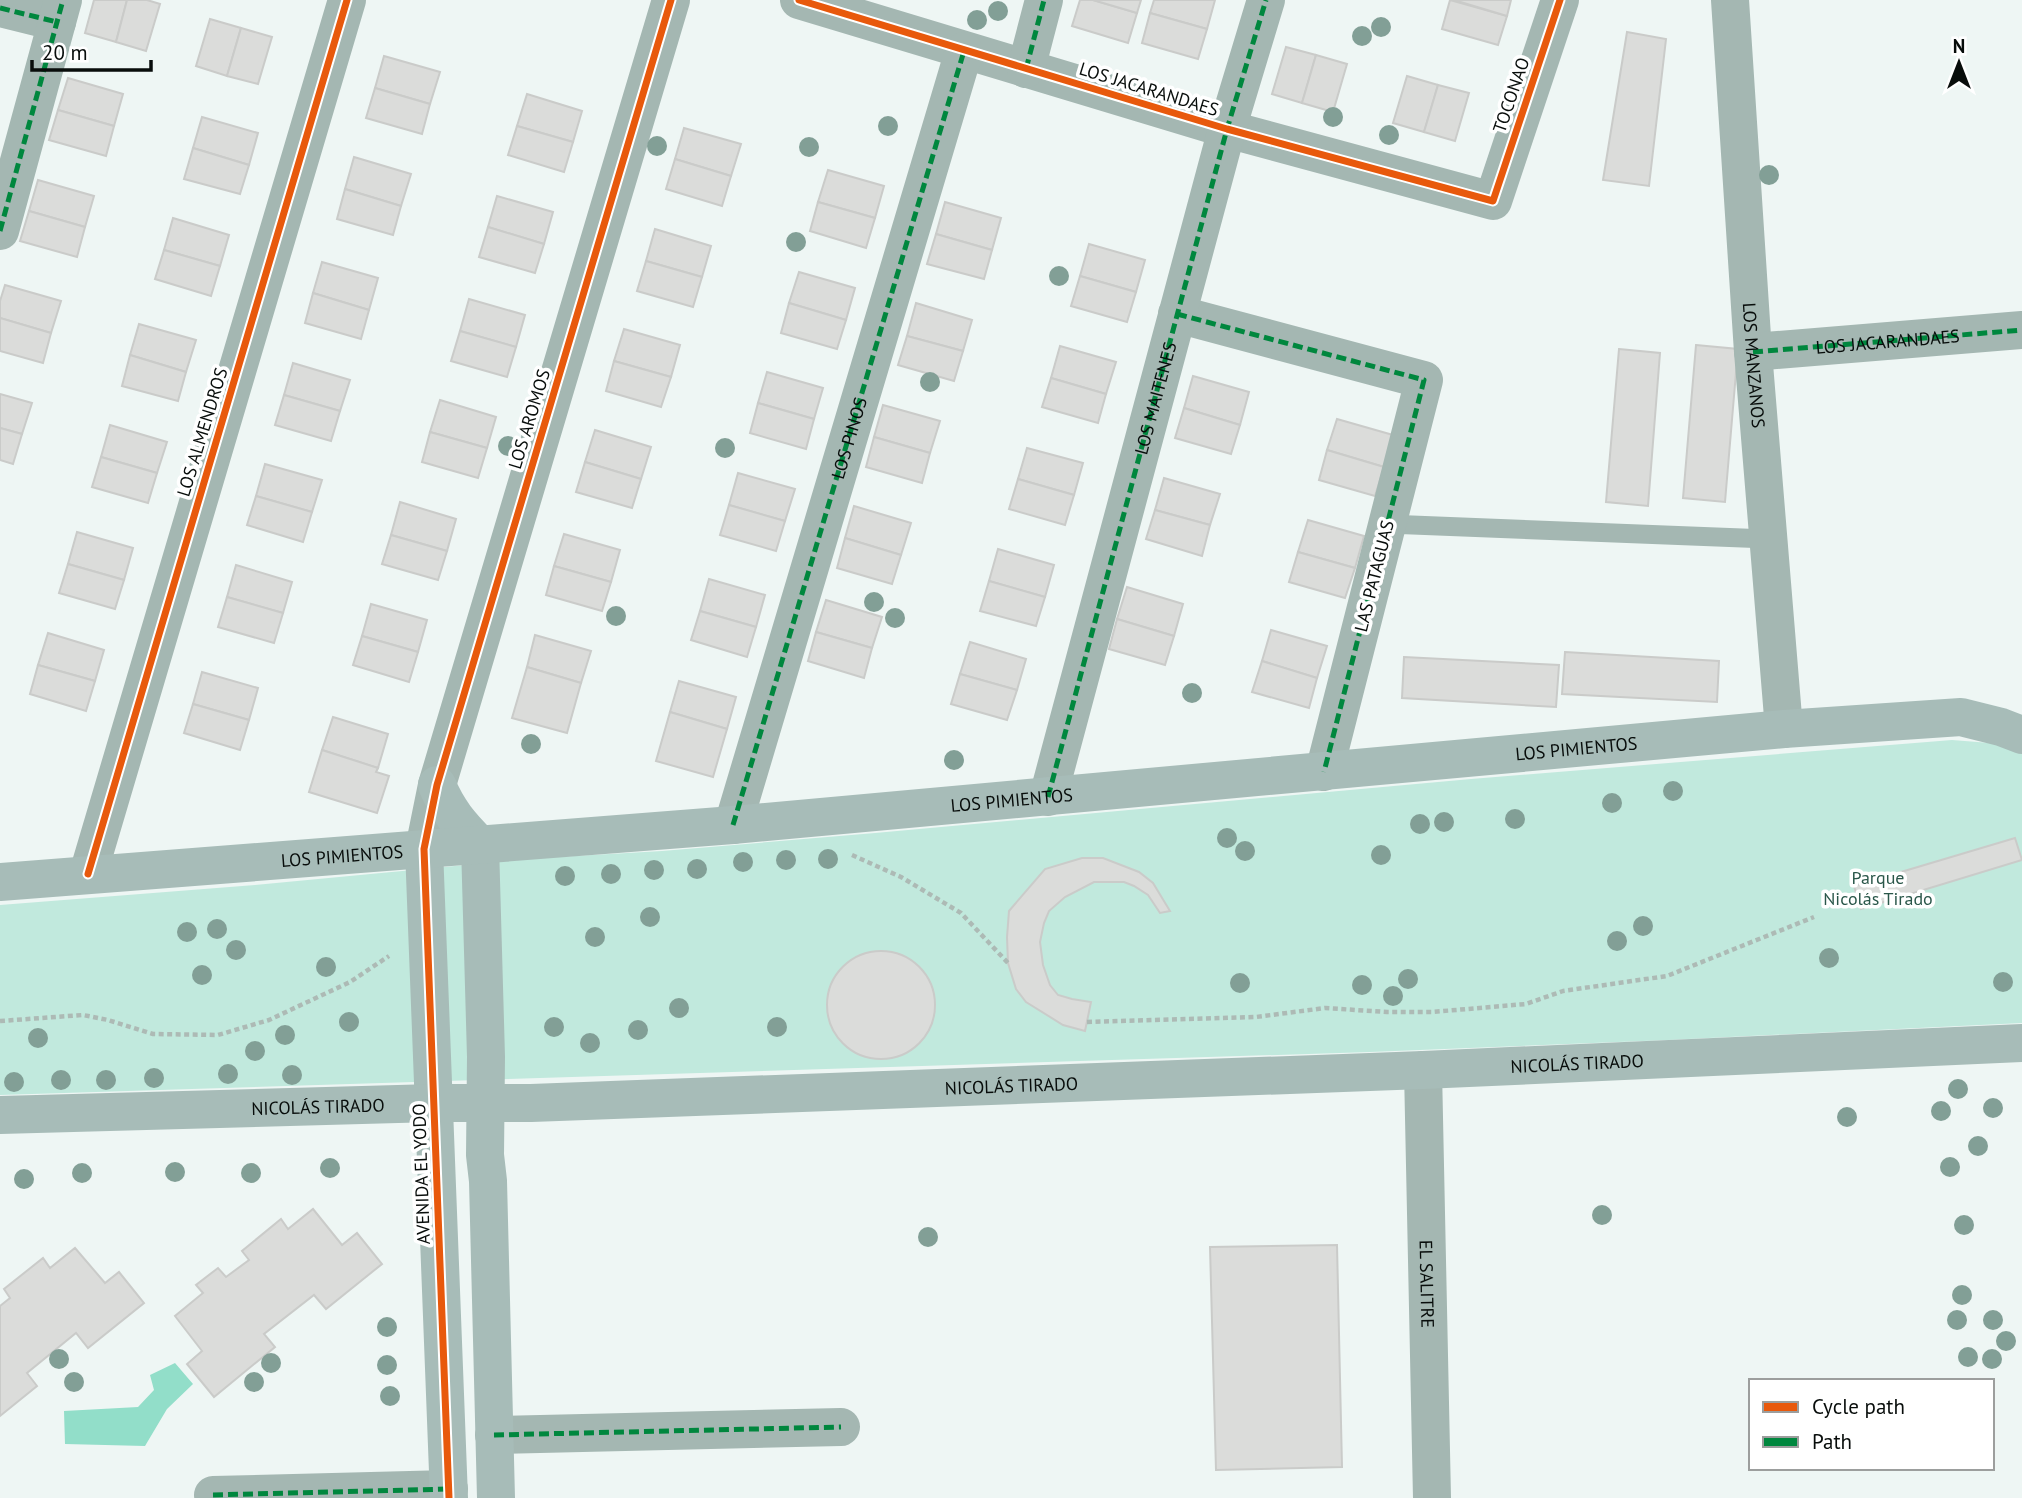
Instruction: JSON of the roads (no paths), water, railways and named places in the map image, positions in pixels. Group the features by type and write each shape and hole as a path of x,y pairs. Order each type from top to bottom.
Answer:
{"main road":[{"name":"LOS PIMIENTOS","path":"0,882 733,825 1784,729 1961,717"},
{"path":"1961,717 2022,735"},
{"path":"436,785 457,823 480,845 485,1155 488,1181 496,1498"},
{"name":"AVENIDA EL YODO","path":"424,849 449,1493"},
{"name":"NICOLÁS TIRADO","path":"0,1115 434,1103 486,1105 1423,1070 2022,1043"}],"street":[{"name":"LOS ALMENDROS","path":"88,874 347,0"},
{"name":"LOS AROMOS","path":"424,849 436,785 671,0"},
{"name":"LOS JACARANDAES","path":"799,0 1227,129 1493,201"},
{"path":"1026,69 1044,0"},
{"name":"LOS MAITENES","path":"1048,797 1227,129 1266,0"},
{"name":"TOCONAO","path":"1493,201 1560,0"},
{"name":"LOS MANZANOS","path":"1730,0 1753,352 1784,729"},
{"path":"0,8 60,11 0,230"},
{"name":"LOS PINOS","path":"733,825 964,51"},
{"name":"LAS PATAGUAS","path":"1177,314 1424,380 1324,772"},
{"name":"LOS JACARANDAES","path":"1753,352 2022,330"},
{"name":"LOS PIMIENTOS","path":"1961,717 2022,711"},
{"name":"EL SALITRE","path":"1423,1070 1432,1498"},
{"path":"494,1435 841,1427"},
{"path":"213,1494 449,1493"}],"lane":[{"path":"1387,524 1768,539"}],"park label":[{"name":"Parque Nicolás Tirado","path":"1878,887"}]}
